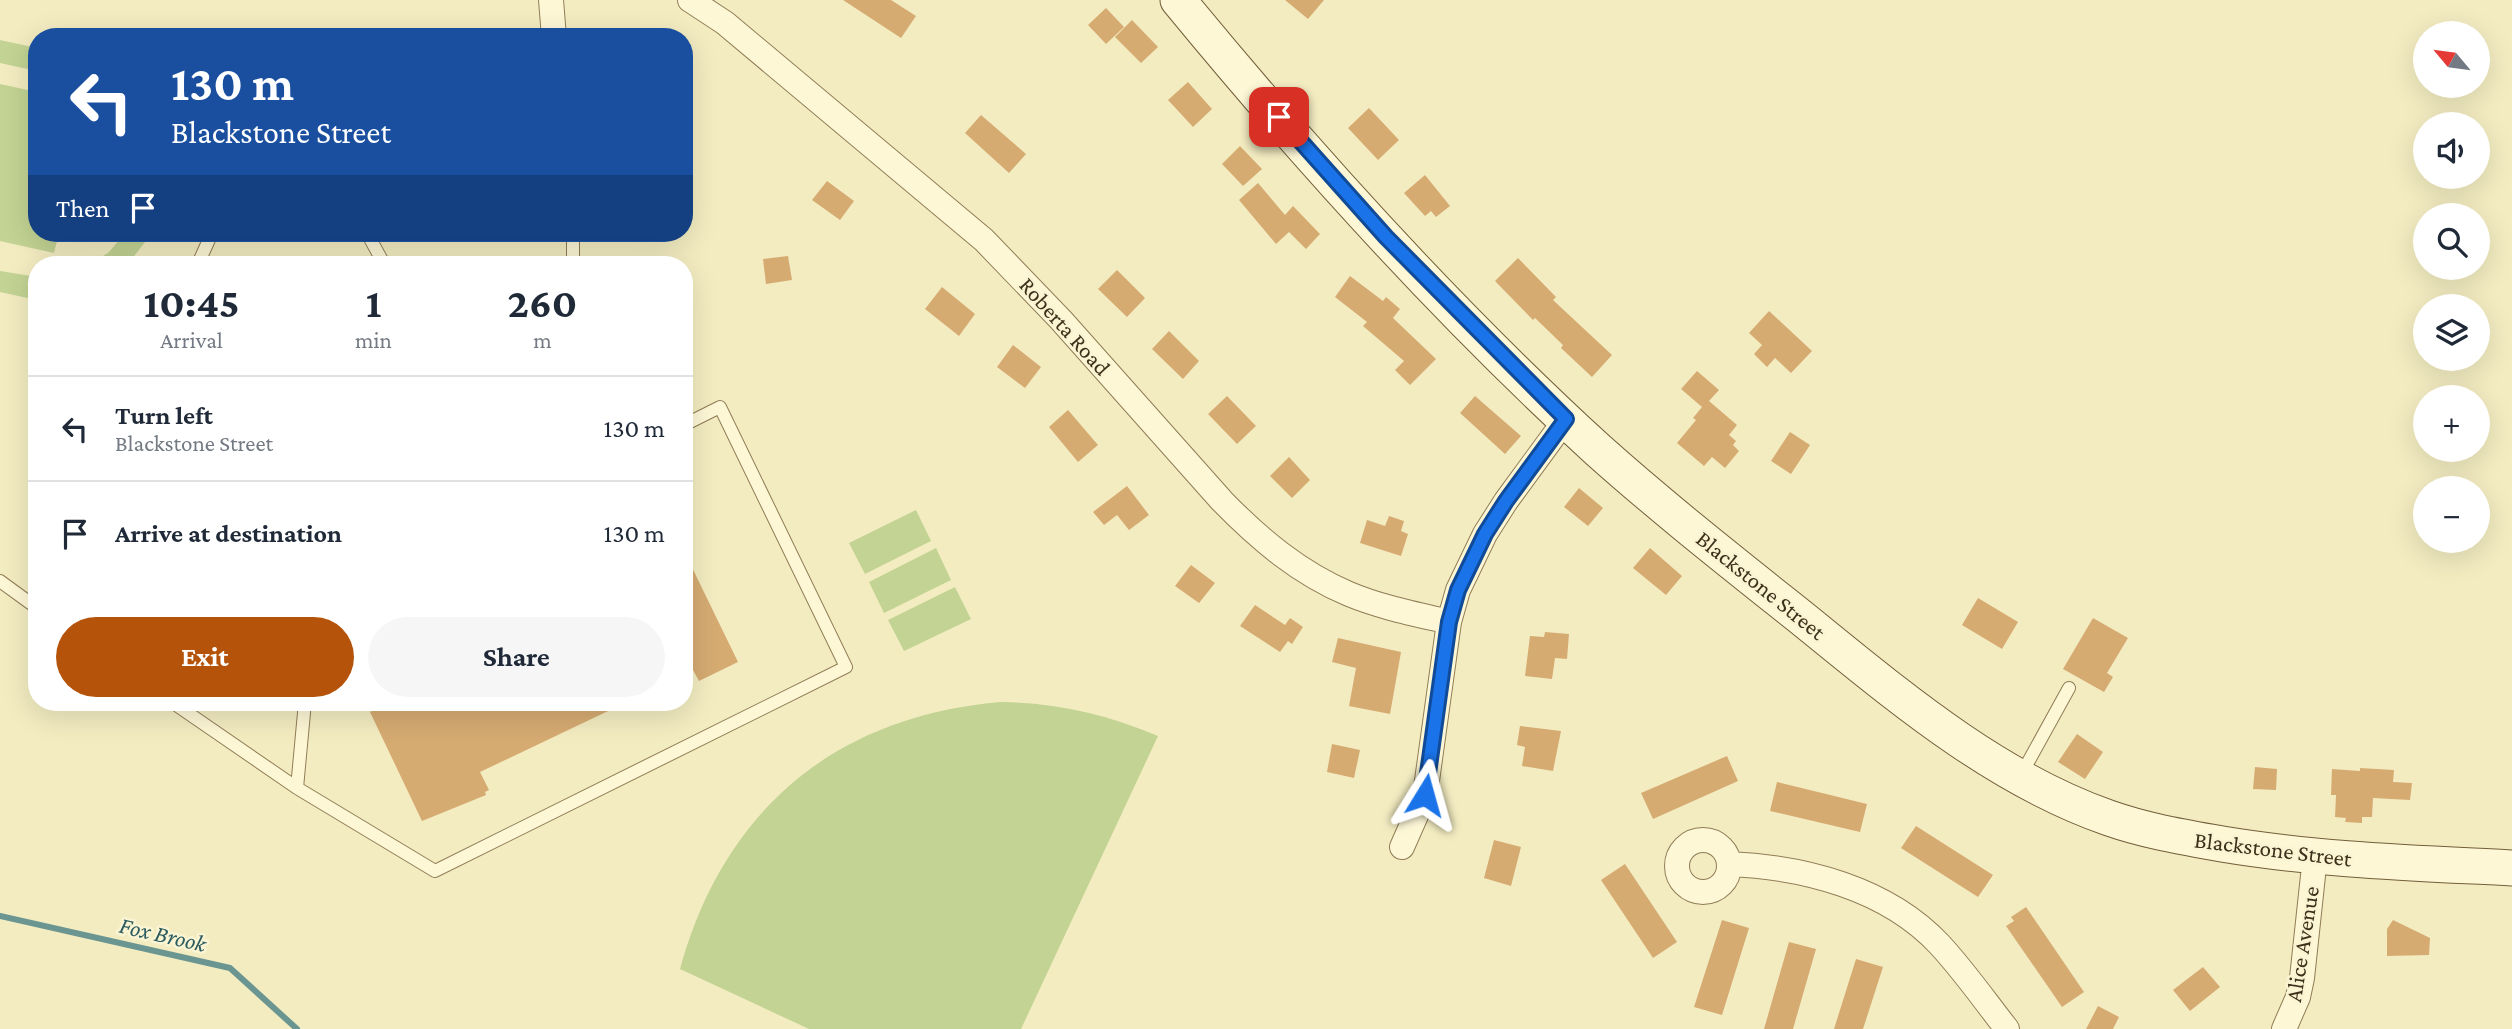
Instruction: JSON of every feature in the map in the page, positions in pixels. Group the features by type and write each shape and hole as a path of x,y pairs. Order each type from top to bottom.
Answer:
{"main road":[{"name":"Blackstone Street","path":"1178,0 1386,237 1566,419 1653,498 1856,662 1981,754 2063,801 2163,834 2315,857 2512,868"}],"street":[{"path":"551,0 553,28"},
{"name":"Roberta Road","path":"690,0 725,23 984,240 1044,302 1222,501 1254,533 1292,562 1350,595 1449,622"},
{"path":"1402,848 1425,795 1449,622 1466,571 1485,534 1527,468 1566,419"},
{"name":"Alice Avenue","path":"2284,1029 2298,997 2302,978 2315,857"},
{"path":"1729,864 1797,871 1849,887 1892,908 1939,944 2007,1029"}],"lane":[{"path":"185,711 297,788 435,871 846,667 720,407 693,420"},
{"path":"0,582 28,602"},
{"path":"2019,778 2069,688"},
{"path":"297,788 304,711"}],"green space":[{"path":"0,40 28,46 28,69 0,63"},
{"path":"0,84 28,90 28,242 57,242 54,253 0,241"},
{"path":"117,242 145,242 134,256 103,256"},
{"path":"0,271 28,276 28,298 0,292"},
{"path":"916,510 931,541 865,574 849,543"},
{"path":"936,548 951,580 884,613 869,582"},
{"path":"955,587 971,619 904,651 888,620"},
{"path":"1001,702 1081,711 1158,736 1021,1029 809,1029 680,969 700,912 726,862 757,818 795,781 839,750 887,727 942,711"}],"building":[{"path":"843,0 891,0 916,16 901,38"},
{"path":"1285,0 1324,0 1308,19"},
{"path":"1106,8 1124,27 1106,44 1088,25"},
{"path":"1132,20 1158,47 1141,63 1115,37"},
{"path":"1188,82 1212,109 1193,127 1168,100"},
{"path":"1369,108 1399,140 1378,160 1348,128"},
{"path":"981,115 1026,154 1009,173 965,133"},
{"path":"1240,146 1262,169 1243,186 1222,164"},
{"path":"1425,175 1450,206 1436,217 1431,211 1425,216 1404,193"},
{"path":"827,181 854,201 840,220 812,200"},
{"path":"1258,183 1285,215 1293,206 1320,234 1306,249 1289,232 1276,244 1239,200"},
{"path":"788,256 792,280 766,284 763,259"},
{"path":"1518,258 1556,297 1553,300 1612,355 1592,377 1561,348 1563,345 1535,318 1533,320 1495,281"},
{"path":"1117,270 1145,298 1127,317 1098,289"},
{"path":"1350,276 1383,301 1386,297 1400,309 1393,318 1436,359 1410,385 1395,370 1404,361 1363,326 1367,322 1335,297"},
{"path":"942,287 975,314 959,336 925,309"},
{"path":"1769,311 1812,351 1791,373 1775,358 1767,367 1754,354 1762,345 1749,333"},
{"path":"1169,331 1199,361 1183,379 1152,349"},
{"path":"1013,345 1041,367 1025,388 997,367"},
{"path":"1697,371 1719,390 1709,401 1737,425 1729,435 1736,441 1733,445 1739,451 1725,468 1712,457 1704,466 1677,443 1696,420 1693,418 1702,407 1681,389"},
{"path":"1227,396 1256,426 1237,444 1208,414"},
{"path":"1475,396 1521,436 1505,454 1460,413"},
{"path":"1068,410 1098,445 1078,462 1049,427"},
{"path":"1790,432 1810,445 1791,474 1771,461"},
{"path":"1289,457 1310,480 1292,498 1270,476"},
{"path":"1127,486 1149,515 1129,530 1117,515 1104,525 1093,512"},
{"path":"1579,488 1603,508 1588,526 1564,507"},
{"path":"1389,516 1404,521 1401,531 1408,534 1401,556 1360,543 1367,520 1385,526"},
{"path":"1650,548 1682,576 1666,595 1633,568"},
{"path":"1191,565 1215,583 1199,603 1175,586"},
{"path":"693,570 738,662 699,681 693,670"},
{"path":"1978,598 2018,622 2002,649 1962,625"},
{"path":"1255,605 1285,625 1290,618 1303,627 1292,644 1288,641 1280,652 1240,626"},
{"path":"2093,618 2128,638 2107,673 2113,677 2104,692 2063,669"},
{"path":"1545,632 1569,634 1567,659 1555,658 1552,679 1525,676 1530,636 1544,637"},
{"path":"1338,638 1401,652 1390,714 1349,706 1356,668 1332,662"},
{"path":"608,711 480,772 489,790 485,792 486,795 422,821 370,712"},
{"path":"1520,726 1561,731 1553,771 1522,766 1525,747 1517,745"},
{"path":"2077,734 2103,752 2085,779 2058,762"},
{"path":"1332,744 1360,750 1354,778 1327,772"},
{"path":"1727,756 1738,781 1653,819 1641,793"},
{"path":"2255,767 2277,769 2276,790 2253,789"},
{"path":"2360,768 2394,770 2393,782 2412,783 2410,800 2373,798 2372,817 2362,817 2362,823 2345,822 2346,818 2335,817 2336,795 2331,795 2332,769 2360,771"},
{"path":"1777,782 1867,804 1860,832 1770,811"},
{"path":"1916,826 1993,875 1978,897 1901,848"},
{"path":"1494,840 1521,847 1511,886 1484,878"},
{"path":"1625,864 1677,942 1653,958 1601,880"},
{"path":"2026,907 2084,992 2062,1007 2006,926 2014,921 2011,917"},
{"path":"1722,920 1749,928 1722,1015 1694,1007"},
{"path":"2393,920 2430,938 2429,955 2387,956 2387,929"},
{"path":"1789,942 1816,949 1793,1029 1764,1029"},
{"path":"1856,959 1883,967 1863,1029 1834,1029"},
{"path":"2203,967 2220,987 2190,1011 2173,990"},
{"path":"2098,1006 2119,1017 2113,1029 2086,1029"}],"waterway":[{"name":"Fox Brook","path":"0,916 230,968 297,1029"}],"route":[{"path":"1279,117 1386,237 1566,419 1527,468 1485,534 1458,590 1449,622 1425,795"}]}
